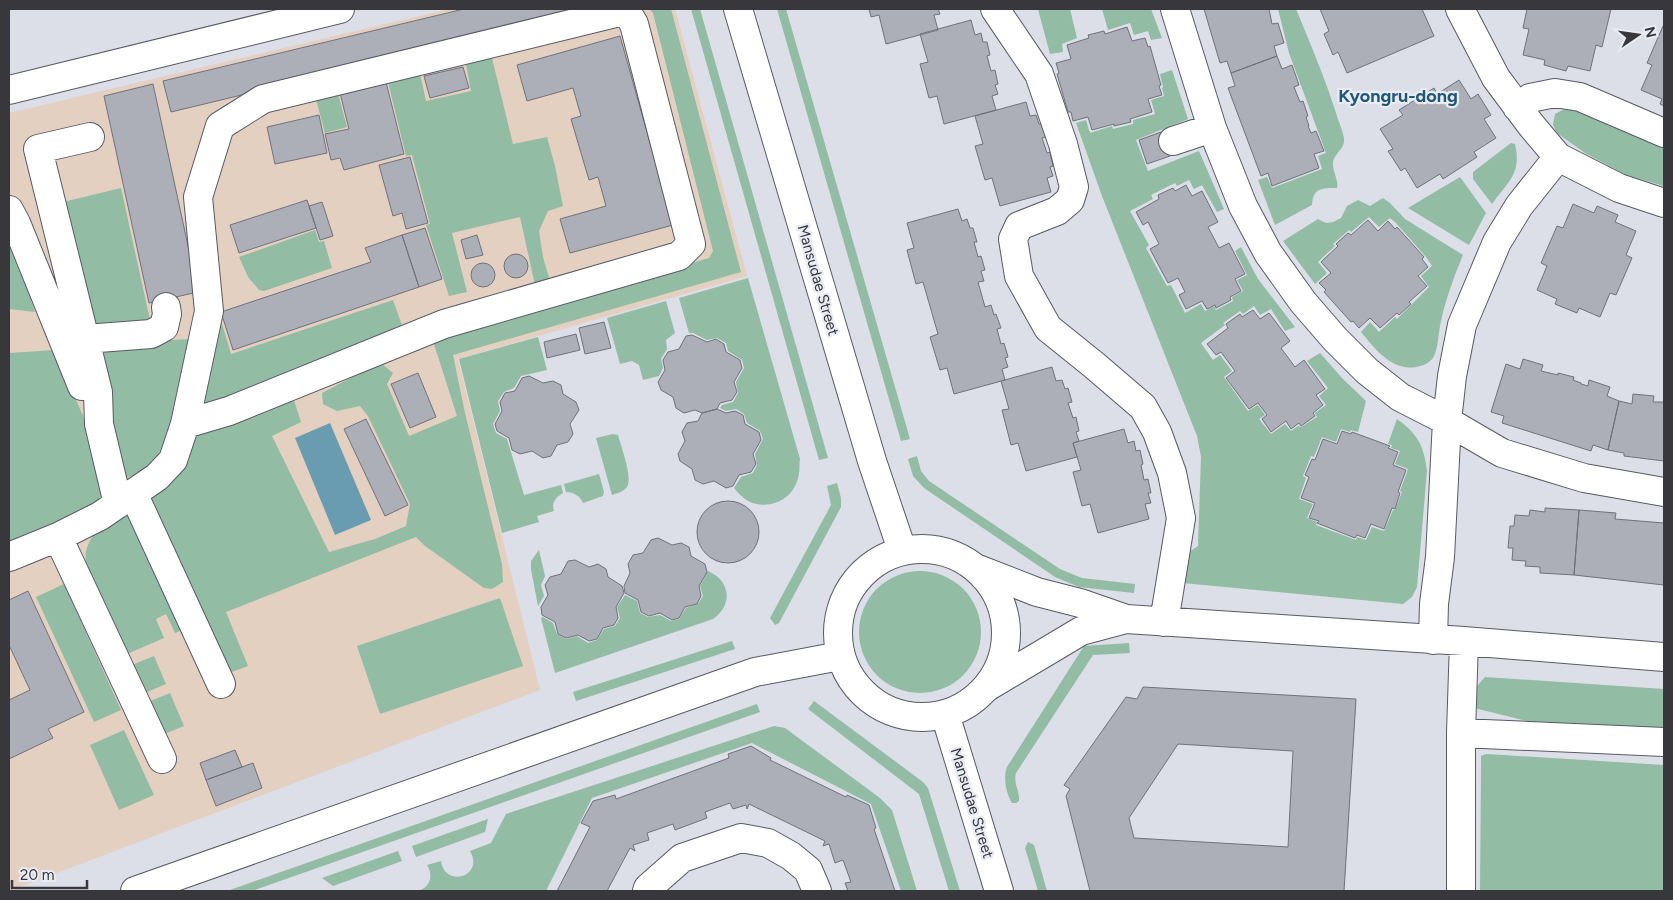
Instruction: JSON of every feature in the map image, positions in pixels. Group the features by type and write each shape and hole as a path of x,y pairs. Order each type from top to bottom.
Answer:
{"street":[{"path":"9,90 340,9"},
{"name":"Mansudae Street","path":"738,9 869,452 902,550"},
{"path":"995,9 1039,74 1063,144 1074,187 1070,200 1057,211 1019,226 1013,239 1019,276 1048,328 1143,407 1158,432 1172,473 1181,518 1164,622"},
{"path":"1175,9 1212,128 1243,206 1268,253 1303,302 1335,339 1367,370 1400,397 1447,420 1502,453 1546,468 1584,478 1664,492"},
{"path":"1460,9 1496,78 1558,157 1619,188 1664,203"},
{"path":"9,557 58,537 100,516 157,478 173,460 185,424 209,311 198,197 220,126 263,99 620,12 628,14 634,24 691,244 679,256 444,324 229,411 185,424"},
{"path":"1517,107 1530,98 1555,93 1580,97 1664,133"},
{"path":"1173,142 1212,128"},
{"path":"90,137 38,149 98,392 99,424"},
{"path":"1433,640 1434,604 1441,539 1447,420 1452,376 1462,325 1497,242 1520,206 1558,157"},
{"path":"9,210 99,424 126,498 221,684"},
{"path":"85,339 151,334 164,326 167,314 166,307"},
{"path":"58,537 162,759"},
{"path":"1126,619 1081,632 987,687 968,704 945,714 923,718 901,715 881,707 863,694 850,676 840,656 837,634 840,611 848,590 862,572 880,558 902,550 929,548 955,554 978,569 1037,592 1080,602 1126,619 1464,641 1664,657"},
{"path":"978,569 995,590 1005,615 1006,640 1000,665 987,687"},
{"path":"1461,891 1461,733 1464,641"},
{"path":"134,891 755,672 840,656"},
{"name":"Mansudae Street","path":"945,714 999,891"},
{"path":"1461,733 1664,742"},
{"path":"647,891 682,858 741,838 768,843 792,856 808,870 817,891"}],"shaded area":[{"path":"449,9 675,9 747,276 458,359 540,690 9,891 9,113"}],"green space":[{"path":"649,9 671,9 741,272 453,355 465,413 502,564 503,582 492,589 484,588 425,546 416,537 226,612 248,666 226,674 146,497 195,432 292,394 301,422 272,436 329,552 375,539 406,526 410,504 368,416 360,406 337,411 323,404 322,393 362,372 382,364 393,373 387,384 409,436 457,416 434,344 443,337 709,258 713,251 653,13"},
{"path":"691,9 700,9 828,458 819,460"},
{"path":"777,9 786,9 910,439 901,441"},
{"path":"1038,9 1070,9 1077,38 1062,44 1063,52 1050,54"},
{"path":"1102,9 1151,9 1162,38 1151,40 1148,31 1134,35 1130,23 1108,30"},
{"path":"1278,9 1296,9 1327,87 1342,129 1344,142 1333,162 1337,188 1319,190 1314,195 1312,205 1275,225 1258,180 1267,177 1272,188 1322,169 1318,156 1326,153 1289,53"},
{"path":"492,58 513,144 547,137 555,166 563,206 548,211 539,231 543,257 552,288 454,314 455,305 535,285 520,217 452,233 467,292 449,296 426,225 430,224 412,155 406,156 388,82 420,74 426,101 471,91 466,64"},
{"path":"1172,70 1188,119 1136,140 1148,171 1199,151 1224,209 1217,212 1202,185 1194,189 1189,180 1177,186 1175,183 1151,195 1153,199 1130,211 1149,245 1146,248 1167,286 1171,285 1185,313 1201,304 1205,311 1214,306 1216,310 1233,301 1232,297 1243,291 1237,280 1247,275 1235,251 1241,247 1258,279 1295,327 1285,331 1271,309 1260,315 1254,306 1243,314 1240,311 1223,323 1225,325 1201,343 1213,360 1220,355 1232,371 1224,377 1248,411 1258,405 1265,415 1259,419 1271,434 1285,424 1291,431 1298,426 1301,427 1317,417 1315,413 1326,405 1319,396 1328,388 1307,361 1320,353 1366,401 1358,432 1341,429 1336,442 1322,437 1314,457 1311,456 1303,476 1306,478 1299,499 1313,504 1307,518 1317,522 1316,525 1356,540 1357,537 1366,540 1372,527 1384,531 1402,492 1400,491 1408,469 1395,464 1400,451 1391,448 1392,445 1388,444 1397,419 1415,435 1424,454 1427,471 1417,587 1412,597 1403,604 1183,583 1189,552 1198,546 1201,457 1197,436 1102,196 1076,123 1086,120 1090,133 1112,126 1113,129 1133,124 1133,120 1155,114 1151,100 1164,96 1160,74"},
{"path":"336,86 347,127 325,133 314,92"},
{"path":"1568,107 1664,146 1664,186 1626,175 1585,153 1557,133 1553,125 1555,114"},
{"path":"1511,143 1515,144 1517,154 1515,170 1492,204 1473,179 1473,172"},
{"path":"1460,177 1486,213 1469,245 1408,208"},
{"path":"121,188 150,320 92,330 59,203"},
{"path":"1383,198 1405,219 1463,255 1445,304 1435,354 1426,364 1411,368 1394,363 1386,358 1372,346 1361,332 1370,322 1379,332 1395,317 1397,319 1429,287 1421,276 1432,266 1395,222 1390,218 1379,227 1369,217 1351,232 1349,230 1333,244 1335,246 1318,262 1327,273 1315,284 1283,241 1318,219 1326,223 1341,218 1347,206 1358,200 1370,206"},
{"path":"315,230 319,242 324,241 332,268 264,291 259,290 248,277 239,257"},
{"path":"9,234 35,312 9,309"},
{"path":"748,278 800,459 798,478 791,492 779,502 764,505 748,501 734,488 741,477 753,473 757,465 755,454 763,439 760,431 747,423 744,414 736,409 726,411 720,408 722,405 733,402 738,393 736,382 744,368 742,360 728,351 726,343 717,338 707,340 689,333 679,298"},
{"path":"393,300 404,331 205,407 201,403 220,317 231,354"},
{"path":"666,301 675,333 666,340 667,349 661,359 663,368 659,376 643,380 639,365 632,361 620,364 607,318"},
{"path":"538,337 547,370 521,376 514,388 504,392 498,401 500,411 493,424 496,433 507,439 524,495 561,485 563,493 558,496 553,505 554,511 537,516 539,522 502,533 459,359"},
{"path":"190,339 190,355 164,454 146,468 124,479 96,344"},
{"path":"55,350 88,428 104,498 42,529 9,542 9,353"},
{"path":"613,434 618,435 629,476 627,487 612,495 596,438"},
{"path":"917,456 921,471 929,481 1060,569 1082,578 1135,584 1134,593 1079,587 1055,577 924,488 913,476 908,459"},
{"path":"599,474 604,492 603,496 583,503 576,495 566,492 564,484"},
{"path":"837,483 841,507 779,623 775,625 770,618 831,505 827,486"},
{"path":"132,507 187,628 175,633 166,614 156,619 164,638 127,654 87,570 86,558 87,547 97,531"},
{"path":"539,550 545,576 541,585 544,596 538,606 531,561"},
{"path":"708,571 716,575 721,581 727,594 724,607 713,619 555,673 541,618 543,617 553,623 557,634 566,639 577,636 588,643 597,640 604,629 615,626 620,618 617,607 625,595 637,601 640,613 648,617 660,615 671,621 679,619 686,608 698,604 703,596 700,586"},
{"path":"920,571 932,572 943,576 954,581 963,589 971,598 976,609 980,620 980,644 976,655 971,666 963,675 954,683 943,688 932,692 920,693 908,692 897,688 886,683 877,675 869,666 864,655 860,644 859,632 860,620 864,609 869,598 877,589 886,581 897,576 908,572"},
{"path":"64,584 121,710 94,722 36,597"},
{"path":"500,598 523,666 380,714 357,646"},
{"path":"732,641 735,649 576,701 573,692"},
{"path":"1129,643 1130,653 1093,655 1016,773 1015,780 1019,801 1012,803 1006,785 1007,767 1084,646"},
{"path":"154,656 166,684 145,693 132,665"},
{"path":"1485,677 1664,689 1664,733 1559,729 1474,708 1473,691"},
{"path":"170,693 184,726 162,735 148,702"},
{"path":"814,701 923,782 928,788 960,891 949,891 919,794 808,709"},
{"path":"757,704 760,712 252,891 227,891"},
{"path":"774,726 785,728 880,798 892,810 917,891 901,891 871,804 752,743 592,798 546,891 417,891 428,884 430,873 427,865 441,861 444,870 449,875 456,877 468,873 472,867 473,860 470,851 491,843 506,814"},
{"path":"124,730 154,795 119,810 90,745"},
{"path":"1486,754 1664,765 1664,891 1480,891 1481,756"},
{"path":"488,819 485,832 416,857 412,846"},
{"path":"1028,842 1034,845 1047,891 1038,891 1025,848"},
{"path":"398,851 402,861 333,886 322,878"}],"water":[{"path":"330,423 371,520 335,535 295,438"}],"building":[{"path":"464,9 600,9 171,112 163,81"},
{"path":"869,9 938,9 940,14 934,15 938,30 886,44 879,15 871,17"},
{"path":"1204,9 1269,9 1272,24 1278,23 1284,43 1274,46 1277,56 1231,73 1227,61 1220,63"},
{"path":"1320,9 1422,9 1434,36 1347,73 1338,52 1333,55 1324,34 1329,31"},
{"path":"1527,9 1611,9 1602,47 1596,45 1590,71 1568,66 1566,71 1544,65 1545,60 1523,55 1529,29 1523,28"},
{"path":"971,20 975,35 981,33 983,42 987,42 990,55 987,56 991,71 995,70 998,84 995,85 998,94 992,96 996,110 944,124 937,96 929,98 920,64 928,62 920,34"},
{"path":"1663,26 1664,106 1660,104 1662,99 1641,90 1652,65 1647,63"},
{"path":"1127,27 1132,41 1145,38 1148,47 1150,46 1162,95 1148,99 1152,112 1130,119 1131,122 1092,130 1088,117 1073,121 1071,112 1068,112 1057,74 1059,73 1056,63 1071,59 1067,45 1089,38 1088,35 1104,31 1105,34"},
{"path":"620,36 673,225 570,253 560,219 606,206 598,177 589,180 571,119 581,116 573,88 527,101 517,65"},
{"path":"1277,56 1282,69 1292,65 1299,85 1294,87 1300,102 1303,101 1308,116 1306,117 1308,126 1311,133 1316,131 1324,151 1314,154 1319,168 1272,186 1268,173 1261,176 1228,88 1235,86 1231,73"},
{"path":"463,67 469,88 430,98 424,76"},
{"path":"384,74 404,154 344,170 340,158 331,160 325,134 349,129 338,85"},
{"path":"1459,80 1471,99 1478,94 1491,115 1484,119 1496,138 1474,152 1477,157 1443,179 1440,174 1417,188 1405,168 1401,171 1388,151 1393,149 1380,129 1403,115 1399,110 1434,88 1437,94"},
{"path":"153,84 198,292 149,303 104,96"},
{"path":"1026,102 1030,116 1036,115 1039,124 1042,124 1046,137 1042,138 1047,153 1050,152 1053,166 1050,167 1053,176 1047,178 1051,192 1000,206 992,178 985,180 975,146 983,144 975,116"},
{"path":"319,115 327,153 275,164 267,127"},
{"path":"1161,132 1170,156 1147,164 1139,140"},
{"path":"410,157 428,223 406,229 402,213 393,216 379,165"},
{"path":"1186,185 1192,196 1202,191 1218,222 1208,227 1219,248 1229,243 1245,274 1235,279 1241,291 1230,297 1231,300 1216,308 1215,305 1207,309 1202,301 1186,309 1179,295 1185,292 1178,278 1168,283 1150,249 1159,244 1148,222 1143,225 1136,212 1159,199 1158,195 1173,188 1175,191"},
{"path":"307,200 316,228 239,253 230,225"},
{"path":"322,202 333,236 320,240 309,206"},
{"path":"1573,204 1594,213 1597,206 1618,215 1615,222 1636,231 1626,255 1632,258 1616,295 1610,293 1600,317 1579,308 1577,313 1555,304 1557,299 1537,290 1547,266 1541,263 1557,226 1563,228"},
{"path":"958,209 962,221 967,219 970,228 973,228 977,242 974,242 978,257 981,256 985,270 981,271 984,281 978,282 985,307 991,305 1001,328 997,329 1001,344 1004,343 1008,357 1005,358 1008,367 1002,369 1005,380 954,394 947,368 940,370 930,337 938,334 923,282 916,284 907,250 914,248 907,223"},
{"path":"1368,220 1378,231 1388,221 1395,229 1397,227 1424,257 1422,259 1428,267 1418,276 1427,286 1409,302 1411,304 1399,315 1397,313 1380,328 1370,318 1359,328 1353,321 1351,322 1324,292 1326,290 1319,283 1331,273 1321,262 1338,246 1336,244 1348,233 1351,235"},
{"path":"425,228 442,279 419,287 402,235"},
{"path":"402,235 419,287 233,350 221,312 371,262 365,248"},
{"path":"477,235 483,255 466,259 461,240"},
{"path":"516,254 524,258 528,266 524,274 516,278 508,274 504,266 508,258"},
{"path":"483,263 491,267 495,275 491,283 483,287 475,283 471,275 475,267"},
{"path":"1253,310 1260,319 1269,313 1290,341 1281,348 1295,367 1304,360 1325,389 1316,395 1323,405 1313,413 1315,416 1301,426 1299,423 1291,429 1286,421 1271,432 1262,419 1267,415 1258,403 1249,409 1226,378 1235,371 1221,352 1216,355 1207,344 1228,328 1226,324 1240,314 1242,317"},
{"path":"604,322 611,348 585,354 579,328"},
{"path":"576,334 580,350 547,358 544,342"},
{"path":"692,335 707,342 716,339 724,344 726,352 740,360 742,368 734,382 737,392 732,400 720,403 717,409 702,413 695,410 684,413 676,408 673,397 661,390 658,382 665,370 663,360 668,352 679,349 686,336"},
{"path":"1523,359 1543,365 1541,371 1574,377 1573,380 1581,384 1588,386 1589,380 1610,387 1607,396 1619,401 1608,450 1593,445 1591,451 1502,423 1504,416 1491,412 1506,364 1520,369"},
{"path":"1052,367 1056,381 1062,380 1065,389 1068,388 1072,402 1068,403 1073,418 1076,417 1079,431 1076,432 1079,441 1073,443 1077,457 1026,471 1018,443 1011,445 1002,410 1009,409 1001,381"},
{"path":"418,373 436,417 410,428 391,384"},
{"path":"529,376 543,383 553,381 561,385 563,394 576,402 579,410 570,424 573,434 568,442 557,445 551,456 543,458 532,451 520,454 512,450 509,438 497,431 495,424 502,411 500,402 505,393 515,391 522,378"},
{"path":"1633,394 1654,396 1653,402 1664,402 1664,461 1624,456 1624,453 1608,450 1619,401 1632,404"},
{"path":"717,409 726,413 735,411 743,415 745,424 759,432 761,440 753,454 756,464 751,472 739,475 733,486 726,488 714,481 703,484 695,480 692,469 680,461 678,454 685,441 682,432 687,423 698,421 702,413"},
{"path":"366,419 408,505 385,516 344,429"},
{"path":"1124,429 1128,443 1134,441 1136,451 1140,450 1144,480 1148,479 1151,493 1148,493 1151,503 1145,504 1149,519 1098,533 1090,504 1082,506 1073,472 1081,470 1073,443"},
{"path":"1342,431 1351,434 1352,432 1390,446 1388,448 1398,452 1393,465 1406,470 1398,492 1400,493 1395,509 1392,508 1384,529 1371,524 1365,538 1357,535 1355,538 1309,518 1315,503 1301,498 1309,477 1305,475 1312,459 1315,460 1323,439 1337,444"},
{"path":"722,501 734,501 750,510 757,520 759,532 757,544 750,554 734,563 722,563 711,558 702,549 697,538 697,526 702,515 711,506"},
{"path":"1545,508 1579,510 1574,575 1540,573 1540,567 1525,566 1526,561 1512,560 1513,548 1508,548 1510,526 1514,526 1515,515 1529,516 1530,510 1545,512"},
{"path":"1579,510 1616,513 1615,519 1664,523 1664,585 1574,575"},
{"path":"658,538 672,545 681,543 689,547 691,556 705,564 707,572 699,586 701,596 697,604 685,607 679,618 672,620 660,613 649,616 641,612 638,600 625,593 624,586 630,573 628,564 633,555 643,553 651,540"},
{"path":"575,560 589,567 598,564 606,569 608,577 622,586 624,593 616,607 618,618 614,625 603,628 597,639 589,641 578,635 566,638 558,634 555,622 542,615 541,607 548,595 545,585 550,577 561,574 568,561"},
{"path":"28,591 84,712 48,729 53,738 9,759 9,700 30,690 9,645 9,600"},
{"path":"1143,687 1356,699 1344,891 1090,891 1066,796 1070,789 1064,785 1126,697 1137,699","holes":["1178,744 1293,751 1288,847 1134,838 1129,818"]},
{"path":"751,746 771,758 770,760 846,797 847,795 869,805 876,828 874,829 895,891 848,891 845,883 851,882 843,860 835,863 829,844 823,846 825,841 749,804 747,809 746,805 733,809 730,803 705,812 707,818 675,830 673,824 647,833 649,840 633,845 635,851 630,848 607,891 557,891 590,827 581,823 593,801 615,795 616,799 729,758 728,754"},
{"path":"235,750 242,767 206,780 200,763"},
{"path":"253,763 262,788 216,806 206,780"}],"district":[{"name":"Kyongru-dong","path":"1398,96"}]}
